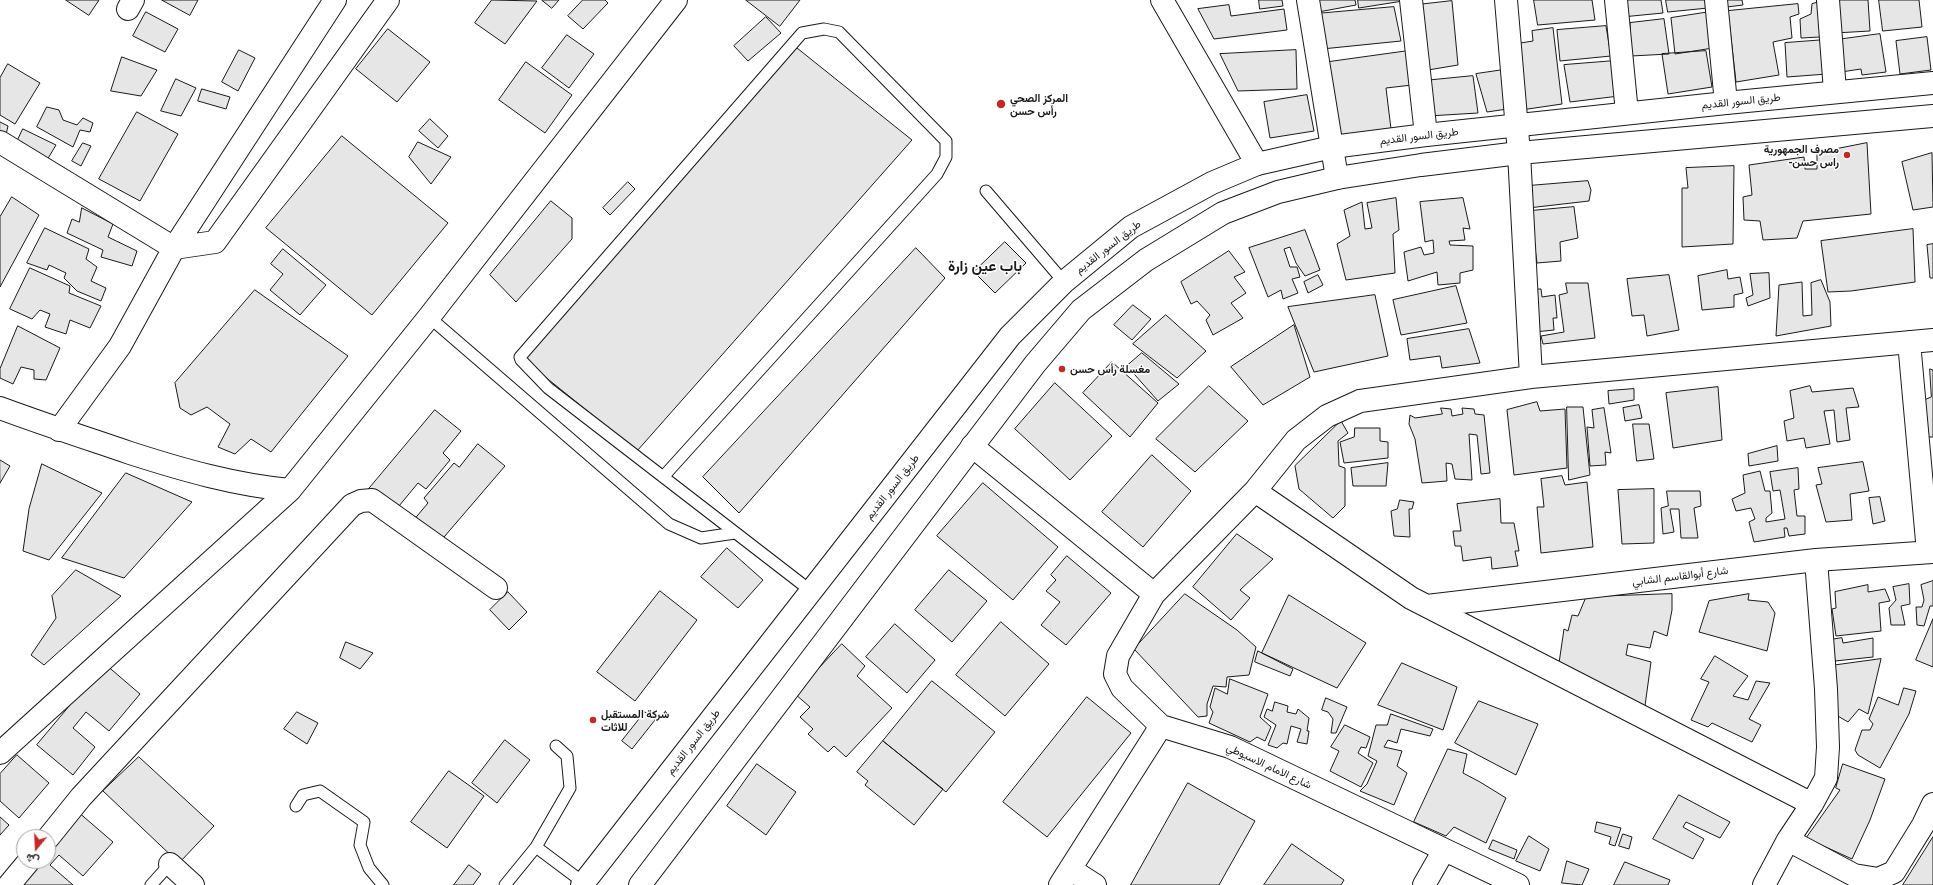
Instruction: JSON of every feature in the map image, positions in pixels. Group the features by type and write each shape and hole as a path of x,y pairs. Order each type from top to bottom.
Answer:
{"street":[{"path":"59,430 120,346 174,248 335,0"},
{"path":"0,142 174,248 215,242 388,0"},
{"path":"1162,0 1257,164"},
{"path":"1308,0 1337,178"},
{"path":"1412,0 1426,135"},
{"path":"1506,0 1519,153 1531,377"},
{"path":"1616,0 1627,113"},
{"path":"1716,0 1726,103"},
{"path":"1828,0 1835,91"},
{"path":"0,753 290,490 429,317 671,2"},
{"name":"طريق السور القديم","path":"585,884 1010,336 1064,282 1131,227 1212,183 1257,164 1332,147 1627,113 1835,91 1933,83"},
{"path":"640,885 972,446 1035,364 1081,310 1146,260 1223,213 1278,192 1337,178 1421,165 1519,153 1933,116"},
{"path":"1212,183 1223,213"},
{"name":"شارع الامام الاسيوطي","path":"1518,885 1230,747 1161,726 1122,688 1115,674 1118,656 1154,594 1255,491 1296,440 1327,416 1360,401 1531,377 1933,340"},
{"path":"1909,342 1930,552"},
{"path":"0,408 59,430 172,466 227,481 258,487 290,490"},
{"path":"972,446 1154,594"},
{"path":"1255,491 1411,598 1812,804"},
{"path":"55,829 81,797 352,505 361,501 372,500 496,588"},
{"name":"شارع أبوالقاسم الشابي","path":"1427,606 1816,560 1930,552"},
{"path":"1764,885 1788,840 1812,804 1826,778 1828,747 1826,689 1816,560"},
{"path":"1095,885 1065,877 1161,726"},
{"path":"1788,840 1854,875 1878,879 1894,872 1923,825 1933,804"},
{"path":"1424,885 1444,850"},
{"path":"170,864 193,885"},
{"path":"9,885 22,869"}],"lane":[{"path":"663,477 937,174 946,157 946,140 839,32 824,29 802,33 520,357 521,360 548,388 735,533 811,591"},
{"path":"986,191 1064,282"},
{"path":"429,317 669,524 701,538 735,533"},
{"path":"505,885 536,847 570,788 567,756 556,746"},
{"path":"296,806 303,795 320,791 364,822 360,845 369,868 383,885"},
{"path":"536,847 585,884"},
{"path":"151,885 170,864"}],"building":[{"path":"66,0 99,0 89,15"},
{"path":"162,0 198,0 190,15"},
{"path":"492,0 537,1 505,44 475,23"},
{"path":"542,0 559,0 552,8"},
{"path":"583,0 605,0 608,3 583,29 568,16"},
{"path":"746,0 800,0 780,26"},
{"path":"1259,0 1282,0 1283,6 1260,9"},
{"path":"1311,0 1355,0 1356,5 1313,13"},
{"path":"1358,0 1403,0 1403,1 1359,8"},
{"path":"1534,0 1592,0 1595,20 1538,25"},
{"path":"1621,0 1661,0 1663,13 1622,17"},
{"path":"1666,0 1707,0 1708,8 1668,12"},
{"path":"1726,0 1742,0 1743,5 1727,7"},
{"path":"1832,0 1868,0 1870,31 1835,33"},
{"path":"1879,0 1919,0 1922,27 1883,31"},
{"path":"1452,1 1458,65 1422,71 1417,5"},
{"path":"1820,2 1820,37 1801,38 1800,19 1811,14 1812,4"},
{"path":"1798,4 1799,14 1790,17 1792,38 1773,42 1779,75 1736,82 1728,11"},
{"path":"1229,5 1231,16 1284,9 1287,30 1214,39 1198,9"},
{"path":"1394,7 1401,41 1322,49 1315,14"},
{"path":"146,12 178,29 165,52 133,36"},
{"path":"1710,12 1713,48 1675,54 1671,18"},
{"path":"766,17 781,33 748,61 734,46"},
{"path":"1664,19 1669,54 1631,56 1630,23"},
{"path":"1606,26 1611,56 1560,61 1557,30"},
{"path":"1553,28 1562,104 1521,110 1514,44 1533,41 1532,31"},
{"path":"388,29 430,62 397,102 356,69"},
{"path":"1880,34 1886,72 1862,75 1861,69 1841,72 1836,40"},
{"path":"567,35 594,54 569,88 542,68"},
{"path":"1927,37 1931,70 1900,74 1896,41"},
{"path":"1825,40 1827,74 1787,77 1785,43"},
{"path":"797,48 912,140 637,451 523,359"},
{"path":"239,50 255,58 238,91 222,82"},
{"path":"1296,50 1297,89 1238,91 1220,54"},
{"path":"1408,51 1412,85 1386,88 1391,129 1340,135 1329,62"},
{"path":"1706,51 1712,87 1668,94 1662,54"},
{"path":"122,57 157,70 141,96 111,91"},
{"path":"1614,61 1619,96 1570,102 1564,65"},
{"path":"526,62 572,95 545,133 499,100"},
{"path":"8,64 40,83 15,124 0,115 0,78"},
{"path":"1510,69 1514,108 1487,112 1476,74"},
{"path":"1473,76 1478,113 1428,116 1423,81"},
{"path":"176,79 196,88 181,116 161,111"},
{"path":"202,89 230,97 226,109 198,101"},
{"path":"1307,95 1314,131 1270,138 1264,102"},
{"path":"47,107 59,110 63,120 77,125 83,118 93,123 90,132 80,130 73,147 37,127"},
{"path":"137,112 178,134 140,201 99,179"},
{"path":"430,119 448,136 438,148 419,131"},
{"path":"0,122 8,126 5,139 0,135"},
{"path":"23,129 56,145 47,160 16,144"},
{"path":"342,136 448,223 372,315 266,228"},
{"path":"418,142 451,157 431,184 409,157"},
{"path":"83,143 91,146 81,166 72,161"},
{"path":"1867,143 1871,214 1803,221 1797,238 1763,240 1760,221 1744,220 1743,197 1752,195 1749,165 1804,157 1805,169 1817,169 1817,153"},
{"path":"1932,153 1933,207 1913,210 1902,162"},
{"path":"1734,166 1733,244 1682,247 1682,188 1688,188 1686,168"},
{"path":"1588,181 1591,190 1589,201 1528,208 1528,186"},
{"path":"628,182 635,189 610,215 603,208"},
{"path":"12,197 39,215 0,287 0,217"},
{"path":"1396,198 1399,230 1393,234 1395,273 1346,280 1337,244 1350,236 1344,210 1362,202 1365,229 1372,228 1367,203"},
{"path":"1463,198 1470,229 1463,228 1465,240 1449,241 1450,245 1473,246 1473,270 1460,273 1460,283 1438,285 1437,272 1408,281 1404,252 1421,247 1424,255 1434,253 1433,240 1425,242 1420,202"},
{"path":"551,201 572,218 572,239 516,302 490,275"},
{"path":"1574,207 1578,238 1560,242 1561,261 1537,263 1530,211"},
{"path":"82,208 113,224 108,237 137,251 132,266 101,257 103,250 67,233 72,219 79,222"},
{"path":"45,228 89,249 86,259 97,267 91,281 106,288 101,301 77,291 64,278 66,273 49,265 47,270 27,263"},
{"path":"1913,229 1915,282 1851,291 1828,292 1821,241"},
{"path":"1305,230 1320,270 1305,276 1296,263 1290,247 1284,249 1290,267 1297,267 1300,277 1292,279 1298,293 1283,299 1281,290 1268,297 1249,248"},
{"path":"1005,242 1026,263 995,293 974,272"},
{"path":"1933,244 1933,278 1930,278 1927,245"},
{"path":"916,248 945,278 739,513 703,477"},
{"path":"283,249 326,285 300,315 270,290 283,274 271,264"},
{"path":"1229,251 1245,272 1234,277 1246,293 1231,303 1243,318 1213,335 1206,320 1210,315 1197,301 1191,304 1181,282"},
{"path":"30,268 70,286 69,293 101,306 90,328 70,320 66,334 45,327 50,314 40,310 32,319 10,309"},
{"path":"1727,270 1728,279 1740,277 1743,293 1734,295 1734,307 1702,310 1698,276"},
{"path":"1769,273 1770,298 1748,306 1746,298 1753,295 1750,274"},
{"path":"1318,275 1323,285 1308,293 1304,282"},
{"path":"1669,275 1679,330 1647,336 1644,315 1632,316 1627,279"},
{"path":"1821,280 1830,302 1831,326 1776,336 1779,285 1802,282 1803,316 1812,315 1811,283"},
{"path":"1566,283 1588,283 1595,338 1543,344 1541,336 1564,332 1559,295 1567,293"},
{"path":"1456,286 1467,323 1401,335 1393,300"},
{"path":"1531,289 1541,289 1542,297 1555,295 1557,318 1553,318 1554,330 1534,332"},
{"path":"255,290 348,356 271,452 251,439 235,454 218,447 230,424 207,407 191,415 180,408 175,383"},
{"path":"1375,295 1388,356 1314,372 1288,307"},
{"path":"1133,305 1151,319 1132,340 1114,325"},
{"path":"1166,315 1206,351 1177,378 1133,344"},
{"path":"1294,325 1310,377 1263,405 1231,367"},
{"path":"18,326 60,348 46,380 34,379 34,370 21,367 13,384 0,378 0,369"},
{"path":"1469,329 1480,363 1442,368 1440,356 1410,360 1407,339"},
{"path":"1142,353 1179,384 1158,401 1127,366"},
{"path":"1112,362 1158,403 1130,437 1083,393"},
{"path":"1930,369 1933,370 1933,437 1924,437 1922,401 1931,397"},
{"path":"1055,383 1112,436 1070,480 1015,429"},
{"path":"1209,386 1248,421 1195,472 1156,439"},
{"path":"1810,386 1812,392 1853,388 1859,407 1846,408 1850,440 1837,442 1834,410 1824,411 1830,444 1806,448 1804,438 1787,441 1784,421 1794,418 1790,391"},
{"path":"1718,387 1722,440 1673,448 1666,393"},
{"path":"1634,389 1634,400 1609,404 1608,391"},
{"path":"1537,402 1540,411 1565,409 1567,468 1514,475 1507,410"},
{"path":"1639,405 1642,418 1625,421 1623,408"},
{"path":"1567,407 1583,407 1590,475 1569,480"},
{"path":"1441,408 1451,409 1452,416 1463,414 1462,408 1474,409 1475,414 1484,415 1490,473 1481,474 1477,435 1469,434 1472,480 1455,479 1452,464 1446,463 1447,481 1422,483 1415,439 1409,424 1410,415 1415,418 1442,414"},
{"path":"1604,408 1611,453 1605,452 1606,465 1590,466 1587,427 1594,428 1592,410"},
{"path":"435,410 461,431 443,453 450,460 426,489 418,483 394,512 368,490"},
{"path":"1341,421 1348,433 1338,441 1339,466 1345,468 1345,506 1333,518 1299,489 1295,466"},
{"path":"1633,424 1649,424 1654,459 1637,461"},
{"path":"1355,428 1380,428 1380,441 1388,442 1388,458 1344,463 1340,442 1354,437"},
{"path":"478,444 505,466 438,544 412,522 428,503 424,498 454,463 459,467"},
{"path":"1777,446 1778,461 1749,466 1748,454"},
{"path":"1152,455 1191,491 1143,547 1102,512"},
{"path":"0,460 10,466 0,483"},
{"path":"1863,462 1869,491 1850,494 1852,520 1826,522 1816,485 1822,484 1818,468"},
{"path":"1388,463 1386,486 1353,486 1351,468"},
{"path":"42,464 102,493 49,560 23,551 29,509"},
{"path":"1798,468 1799,489 1794,490 1797,516 1805,516 1805,534 1789,536 1787,528 1784,528 1785,537 1754,542 1749,522 1755,519 1751,508 1736,511 1732,499 1745,493 1743,475 1760,471 1765,491 1770,491 1772,513 1766,518 1766,522 1785,519 1780,490 1773,491 1770,472"},
{"path":"126,473 192,502 124,578 62,558"},
{"path":"1562,476 1565,485 1587,482 1593,547 1541,553 1537,507 1544,507 1541,479"},
{"path":"983,483 1058,547 1013,600 937,536"},
{"path":"1654,489 1654,543 1622,544 1618,490"},
{"path":"1667,491 1700,491 1701,506 1694,508 1698,538 1681,538 1679,509 1670,509 1674,532 1663,534 1661,508 1668,506"},
{"path":"1880,497 1885,521 1873,524 1869,498"},
{"path":"1500,499 1501,523 1514,523 1519,551 1515,551 1518,566 1492,569 1491,557 1463,561 1461,546 1455,546 1453,531 1461,531 1457,504"},
{"path":"1400,500 1414,502 1412,509 1409,509 1410,537 1394,536 1391,511 1397,509"},
{"path":"1237,534 1273,559 1240,590 1250,598 1231,620 1193,587"},
{"path":"727,548 763,580 738,608 701,577"},
{"path":"1067,556 1111,593 1066,645 1041,625 1060,602 1046,591 1056,580 1051,575"},
{"path":"76,570 121,596 44,665 31,655 56,618 52,596"},
{"path":"949,570 987,601 952,642 915,610"},
{"path":"1933,581 1933,606 1930,606 1924,626 1917,625 1916,607 1922,607 1924,600 1921,585"},
{"path":"1909,584 1910,604 1901,606 1905,625 1891,625 1889,608 1896,600 1893,587"},
{"path":"1868,585 1868,592 1885,589 1890,601 1879,603 1881,631 1836,636 1832,609 1836,608 1835,592"},
{"path":"660,591 697,620 635,701 597,672"},
{"path":"508,592 527,612 509,630 490,610"},
{"path":"1185,594 1237,630 1256,647 1249,675 1227,677 1226,687 1213,686 1207,704 1207,716 1198,717 1134,649"},
{"path":"1672,594 1672,610 1667,636 1654,631 1650,648 1628,644 1626,655 1651,662 1644,713 1558,670 1564,629 1568,631 1572,615 1578,616 1586,597"},
{"path":"1749,594 1748,600 1768,602 1775,613 1767,651 1699,632 1709,601"},
{"path":"1289,595 1366,643 1337,688 1262,653"},
{"path":"1933,619 1933,667 1916,660"},
{"path":"1001,622 1049,664 1005,716 956,675"},
{"path":"895,624 935,660 907,693 866,657"},
{"path":"1842,638 1843,643 1873,638 1873,657 1835,661 1830,640"},
{"path":"346,642 373,653 360,669 340,658"},
{"path":"842,644 865,666 857,676 892,708 846,757 834,746 828,752 808,734 813,729 800,717 810,707 795,694"},
{"path":"1258,651 1293,669 1290,676 1255,662"},
{"path":"1715,656 1748,676 1733,696 1748,700 1756,681 1770,683 1749,719 1761,725 1752,742 1712,723 1708,727 1691,720 1709,682 1701,679"},
{"path":"1881,659 1868,714 1859,709 1848,722 1831,712 1830,666"},
{"path":"1402,663 1457,687 1443,730 1378,705"},
{"path":"105,664 140,694 109,731 86,712 73,728 95,747 73,775 37,745"},
{"path":"1230,679 1268,694 1260,717 1271,727 1265,741 1257,737 1250,742 1209,723 1213,712 1210,707 1215,688 1227,694"},
{"path":"932,681 995,732 946,792 883,741"},
{"path":"1904,688 1916,691 1909,714 1880,768 1858,755 1855,750 1862,730 1870,730 1873,724 1869,719 1878,697 1898,705"},
{"path":"1087,697 1131,733 1047,837 1003,802"},
{"path":"1326,698 1347,707 1336,733 1331,733 1333,719 1328,712 1322,710"},
{"path":"1479,701 1538,724 1516,775 1455,743"},
{"path":"1275,702 1288,706 1287,712 1296,714 1298,709 1309,718 1307,744 1297,742 1301,729 1291,726 1287,744 1283,743 1277,748 1268,745 1276,725 1264,717 1267,709 1272,711"},
{"path":"297,712 318,723 307,744 284,729"},
{"path":"645,712 655,720 632,749 622,741"},
{"path":"1391,714 1433,729 1430,736 1401,729 1397,743 1388,740 1384,747 1402,751 1397,766 1407,773 1394,805 1360,791 1367,784 1377,761 1368,756 1376,725 1387,725"},
{"path":"1345,725 1370,737 1366,748 1361,747 1358,753 1373,763 1361,787 1330,771 1339,751 1331,747"},
{"path":"505,740 530,760 497,803 472,783"},
{"path":"883,741 943,789 914,825 865,785 868,781 857,772"},
{"path":"1448,749 1467,754 1463,773 1506,798 1486,843 1454,827 1446,836 1414,822"},
{"path":"17,755 49,783 19,818 0,801 0,774"},
{"path":"139,757 214,826 179,863 103,791"},
{"path":"757,764 796,792 766,835 727,806"},
{"path":"1843,764 1885,779 1870,820 1852,859 1806,838 1840,790 1836,788"},
{"path":"449,771 484,796 447,848 411,822"},
{"path":"1188,783 1255,821 1219,885 1131,885"},
{"path":"1679,795 1730,822 1720,838 1686,822 1683,827 1704,839 1693,859 1653,839"},
{"path":"77,811 113,842 83,876 59,855 56,858 56,836"},
{"path":"0,817 9,825 0,835"},
{"path":"1597,822 1621,828 1615,846 1609,844 1611,837 1595,832"},
{"path":"1623,834 1632,837 1629,849 1619,846"},
{"path":"1529,836 1549,849 1540,871 1516,861"},
{"path":"1933,837 1933,885 1903,885"},
{"path":"1493,840 1517,850 1514,859 1489,849"},
{"path":"1292,844 1344,880 1341,885 1264,885"},
{"path":"1567,861 1589,869 1582,885 1562,883"},
{"path":"1625,862 1670,880 1668,885 1614,885"},
{"path":"469,865 481,874 473,885 454,885"},
{"path":"27,869 55,869 73,885 14,885"}],"place":[{"name":"المركز الصحي رأس حسن","path":"1001,104"},
{"name":"مصرف الجمهورية -راس حسن","path":"1847,155"},
{"name":"مغسلة رأس حسن","path":"1062,369"},
{"name":"شركة المستقبل للاثات","path":"593,720"}],"district":[{"name":"باب عين زارة","path":"985,266"}]}
